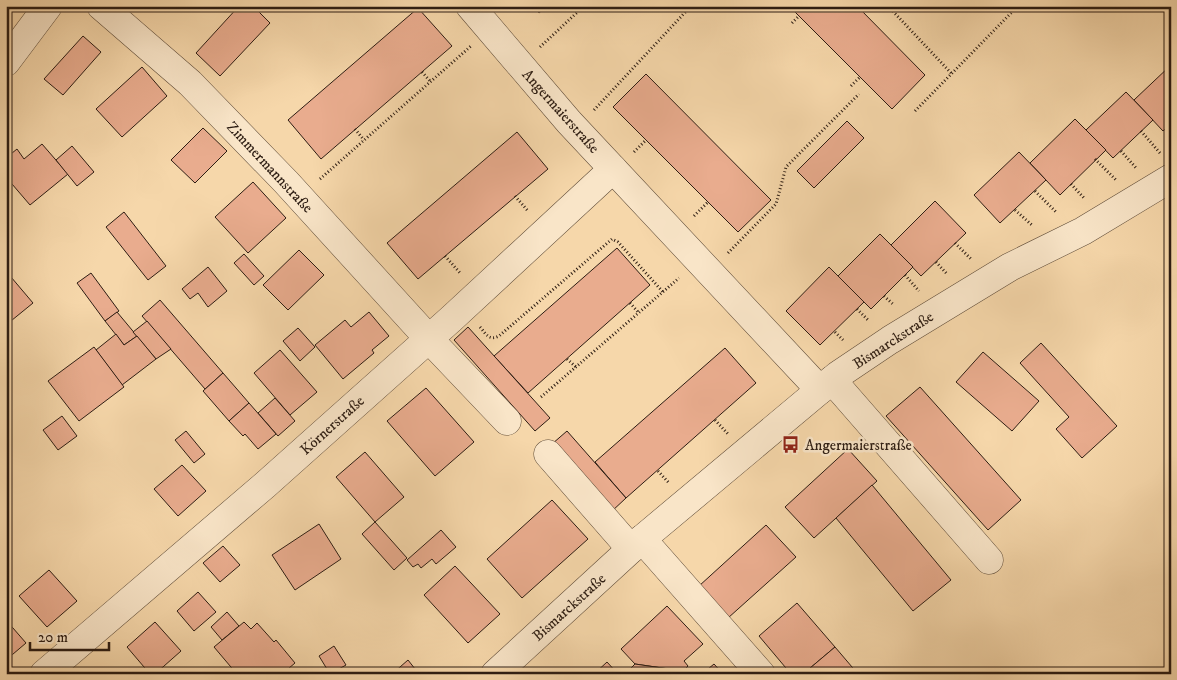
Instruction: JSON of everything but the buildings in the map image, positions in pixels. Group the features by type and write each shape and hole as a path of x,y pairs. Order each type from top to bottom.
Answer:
{"street":[{"path":"6,62 48,6"},
{"name":"Zimmermannstraße","path":"101,6 190,83 299,197 507,421"},
{"name":"Angermaierstraße","path":"470,6 569,122 826,385 989,560"},
{"name":"Bismarckstraße","path":"495,674 637,544 826,385 890,340 1010,267 1083,230 1167,167"},
{"name":"Körnerstraße","path":"44,674 265,485 429,339 614,170"},
{"path":"548,454 637,544 760,674"}],"path":[{"path":"536,50 584,6"},
{"path":"592,112 691,6"},
{"path":"888,6 952,74"},
{"path":"915,111 1018,6"},
{"path":"792,23 799,16"},
{"path":"299,197 477,40"},
{"path":"422,72 430,81"},
{"path":"851,86 860,77"},
{"path":"721,259 776,204 786,167 859,94"},
{"path":"355,129 364,140"},
{"path":"1141,131 1167,167"},
{"path":"1121,151 1139,170"},
{"path":"1095,160 1119,183"},
{"path":"1071,184 1088,202"},
{"path":"1035,190 1062,218"},
{"path":"690,220 708,202"},
{"path":"1015,210 1039,232"},
{"path":"476,322 490,338 498,336 612,239 618,242 663,292"},
{"path":"955,243 973,262"},
{"path":"905,275 921,294"},
{"path":"541,397 681,276"},
{"path":"630,303 639,313"},
{"path":"567,359 576,367"},
{"path":"714,420 733,440"},
{"path":"658,471 674,490"}],"place":[{"name":"Angermaierstraße","path":"791,445"}]}
